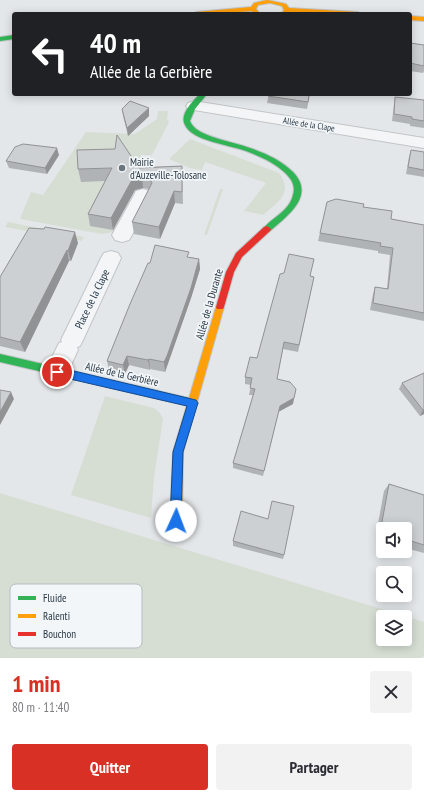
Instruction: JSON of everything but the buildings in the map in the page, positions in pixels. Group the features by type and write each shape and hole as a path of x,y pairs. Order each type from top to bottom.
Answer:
{"street":[{"path":"235,12 255,11 256,4 260,2 275,1 284,5 286,12"},
{"path":"412,18 424,19"},
{"path":"0,39 12,37"},
{"name":"Allée de la Clape","path":"199,100 424,143"},
{"name":"Allée de la Durante","path":"176,521 178,452 230,272 234,262 246,248 292,207 297,201 299,192 295,178 287,169 256,154 201,134 190,128 188,121 199,100"},
{"name":"Place de la Clape","path":"57,372 143,195"},
{"name":"Allée de la Gerbière","path":"0,358 193,403"}],"shaded area":[{"path":"158,111 168,111 167,119 169,122 152,155 141,155 140,158 117,159 121,181 91,225 119,231 102,234 20,219 31,192 43,195 86,132 135,134 157,119"},
{"path":"190,139 279,173 285,186 282,197 263,215 244,211 266,183 205,162 202,170 190,168 169,159"},
{"path":"220,189 223,189 207,235 204,235"},
{"path":"8,222 84,237 82,241 5,227"},
{"path":"105,396 154,408 160,413 163,419 154,477 151,518 71,495"},
{"path":"0,493 385,610 376,610 376,646 412,646 412,618 424,622 424,656 421,658 0,658"}],"traffic: fast":[{"path":"0,39 12,37"},
{"path":"202,96 187,116 188,125 192,129 206,137 247,149 266,157 284,168 296,181 298,192 294,203 287,212 267,229"},
{"path":"0,358 193,403"}],"traffic: slow":[{"path":"255,12 253,9 256,4 270,1 284,5 287,10 286,12"},
{"path":"219,12 253,9"},
{"path":"287,10 322,12"},
{"path":"412,18 424,19"},
{"path":"176,521 178,452 220,307"}],"traffic: jam":[{"path":"220,307 230,272 239,255 267,229"}],"place":[{"name":"Mairie d'Auzeville-Tolosane","path":"122,168"}],"route":[{"path":"57,372 193,403 178,452 176,521"}]}
